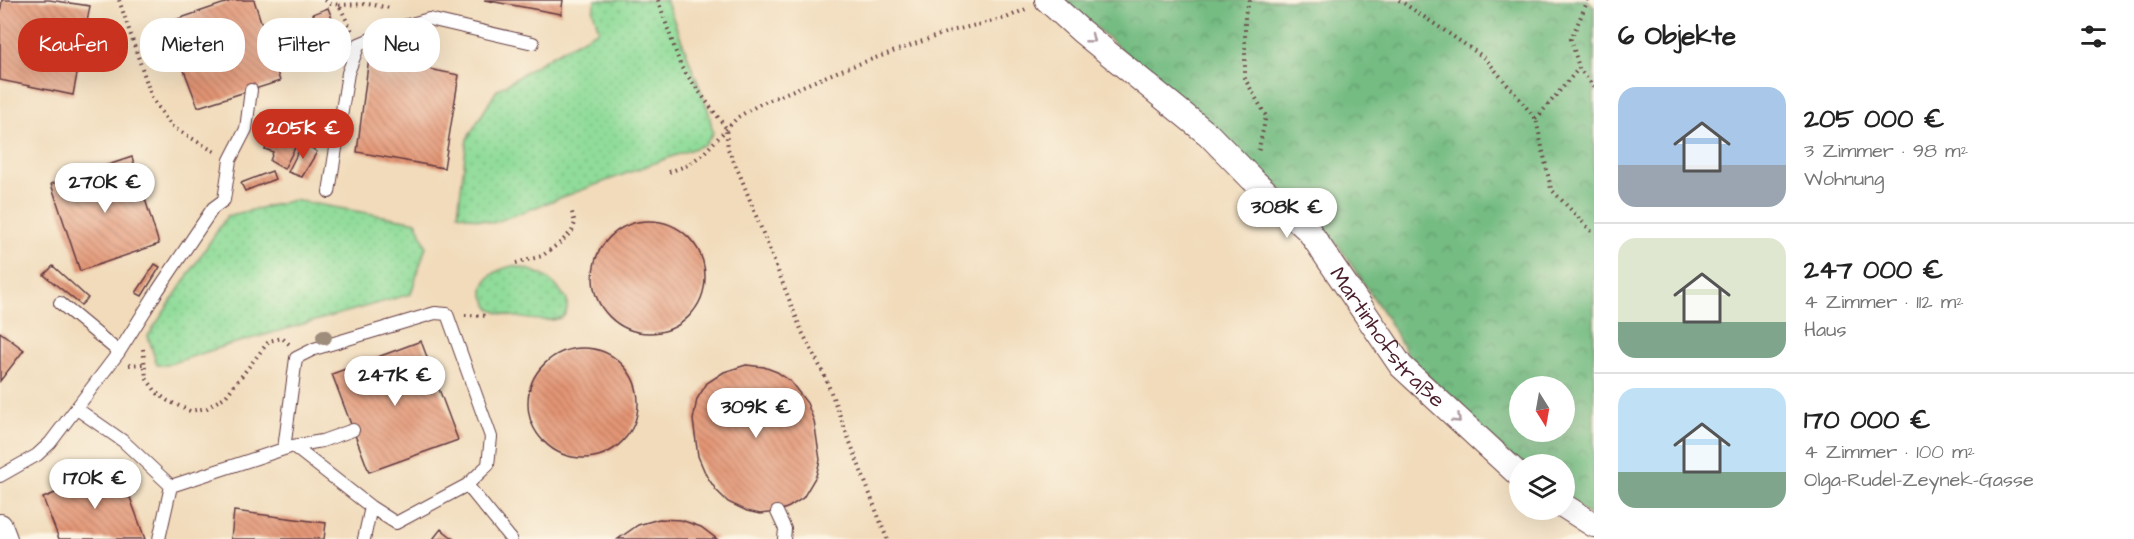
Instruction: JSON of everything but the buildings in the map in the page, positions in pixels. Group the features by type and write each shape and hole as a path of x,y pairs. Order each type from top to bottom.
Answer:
{"street":[{"name":"Martinhofstraße","path":"1039,1 1081,31 1209,135 1252,179 1309,231 1401,366 1509,466"},
{"path":"1575,513 1594,525"},
{"path":"0,526 5,539"}],"lane":[{"path":"329,192 348,73 358,44 397,28 429,19 533,43"},
{"path":"0,476 37,455 50,443 119,352 213,208 224,200 230,160 246,129 251,90"},
{"path":"60,303 119,352"},
{"path":"435,313 447,314 491,437 488,465 467,485 396,523 289,447 296,358 314,349 435,313"},
{"path":"77,409 123,441 171,486"},
{"path":"171,486 289,447 322,441 353,430"},
{"path":"467,485 511,539"},
{"path":"159,539 171,486"},
{"path":"364,539 371,507"},
{"path":"777,512 785,529 784,539"}],"path":[{"path":"119,0 153,98 171,126 193,141 230,160"},
{"path":"326,0 331,4 368,4 390,8"},
{"path":"658,0 681,67 726,128 728,149 732,160 802,332 824,374 887,539"},
{"path":"1250,0 1245,14 1245,79 1266,116 1252,179"},
{"path":"1399,0 1485,58 1536,119 1551,189 1594,234"},
{"path":"1588,0 1571,39 1579,68 1594,87"},
{"path":"669,172 688,165 703,154 738,117 760,104 839,71 951,31 1006,18 1024,11 1039,1"},
{"path":"339,5 358,44"},
{"path":"1536,119 1579,68"},
{"path":"516,263 542,256 561,242 572,231 574,223 571,209"},
{"path":"143,313 142,345 146,378 163,397 190,411 207,408 226,396 269,341 282,338 290,345 296,358"}],"green space":[{"path":"595,0 666,0 708,109 713,133 706,144 493,223 458,214 467,139 497,90 551,56 599,30 593,11"},
{"path":"1064,0 1588,0 1594,7 1594,518 1575,506 1575,454 1509,454 1410,359 1385,315 1338,245 1290,197"},
{"path":"294,200 417,222 426,246 411,294 225,346 166,365 157,365 148,336 227,216"},
{"path":"512,266 537,272 550,280 567,300 567,310 564,316 537,320 515,317 490,309 483,293 486,281 498,271"}]}
